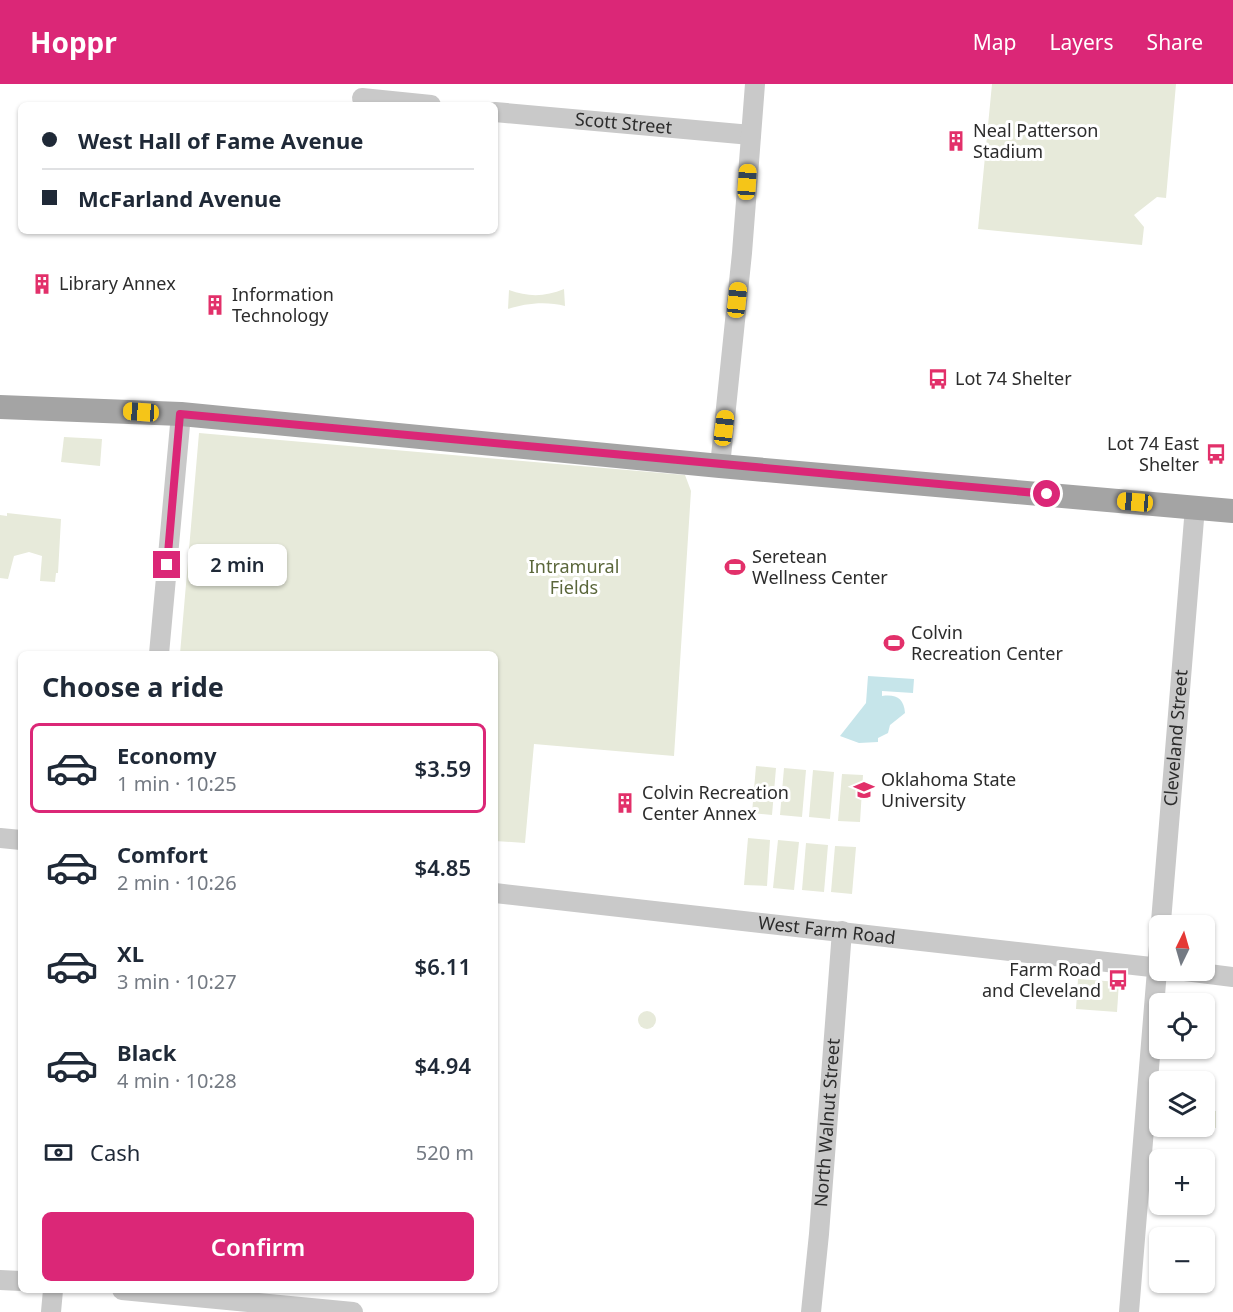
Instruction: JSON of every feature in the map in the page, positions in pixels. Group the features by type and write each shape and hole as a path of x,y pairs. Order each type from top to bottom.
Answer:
{"main road":[{"path":"0,407 180,414 720,466 1233,511"}],"street":[{"path":"720,466 755,84"},
{"path":"362,98 401,102"},
{"name":"Scott Street","path":"498,112 751,135"},
{"path":"159,651 180,414"},
{"name":"Cleveland Street","path":"1161,915 1195,507"},
{"path":"0,838 18,840"},
{"name":"West Farm Road","path":"498,893 1149,967"},
{"name":"North Walnut Street","path":"811,1312 842,931"},
{"path":"1215,975 1233,977"},
{"name":"Cleveland Street","path":"1129,1312 1156,981"},
{"path":"0,1280 18,1281"},
{"path":"51,1312 53,1293"},
{"path":"141,1293 217,1305 353,1312"}],"green space":[{"path":"992,84 1176,84 1166,198 1157,197 1134,215 1144,227 1142,245 978,229"},
{"path":"564,289 565,306 536,303 508,309 509,290 536,295 550,294"},
{"name":"Intramural Fields","path":"199,433 685,475 691,491 674,756 534,744 525,843 498,841 498,651 180,651"},
{"path":"64,437 102,439 100,466 61,462"},
{"path":"7,513 61,519 58,573 56,573 55,582 40,581 42,556 29,552 14,556 8,579 0,578 0,515 7,516"},
{"path":"756,766 776,768 772,815 752,813"},
{"path":"784,768 806,770 802,817 780,815"},
{"path":"813,770 834,772 830,819 809,817"},
{"path":"842,774 863,775 860,822 838,821"},
{"path":"748,838 770,840 767,886 744,885"},
{"path":"778,840 799,842 794,890 773,888"},
{"path":"806,843 828,845 824,892 802,890"},
{"path":"835,846 856,847 852,894 831,892"},
{"path":"1078,979 1119,982 1117,1012 1076,1009"},
{"path":"647,1011 655,1016 656,1020 651,1028 647,1029 639,1024 638,1020 643,1012"}],"water":[{"path":"868,676 914,679 913,693 882,691 882,696 898,698 903,704 905,713 890,725 888,733 878,738 878,742 859,743 840,736 866,703"}],"place":[{"name":"Neal Patterson Stadium","path":"956,141"},
{"name":"Library Annex","path":"42,284"},
{"name":"Information Technology","path":"215,305"},
{"name":"Lot 74 Shelter","path":"938,379"},
{"name":"Lot 74 East Shelter","path":"1216,454"},
{"name":"Seretean Wellness Center","path":"735,567"},
{"name":"Colvin Recreation Center","path":"894,643"},
{"name":"Oklahoma State University","path":"864,790"},
{"name":"Colvin Recreation Center Annex","path":"625,803"},
{"name":"Farm Road and Cleveland","path":"1118,980"}],"route":[{"path":"167,565 180,414 348,432 1047,494"}]}
